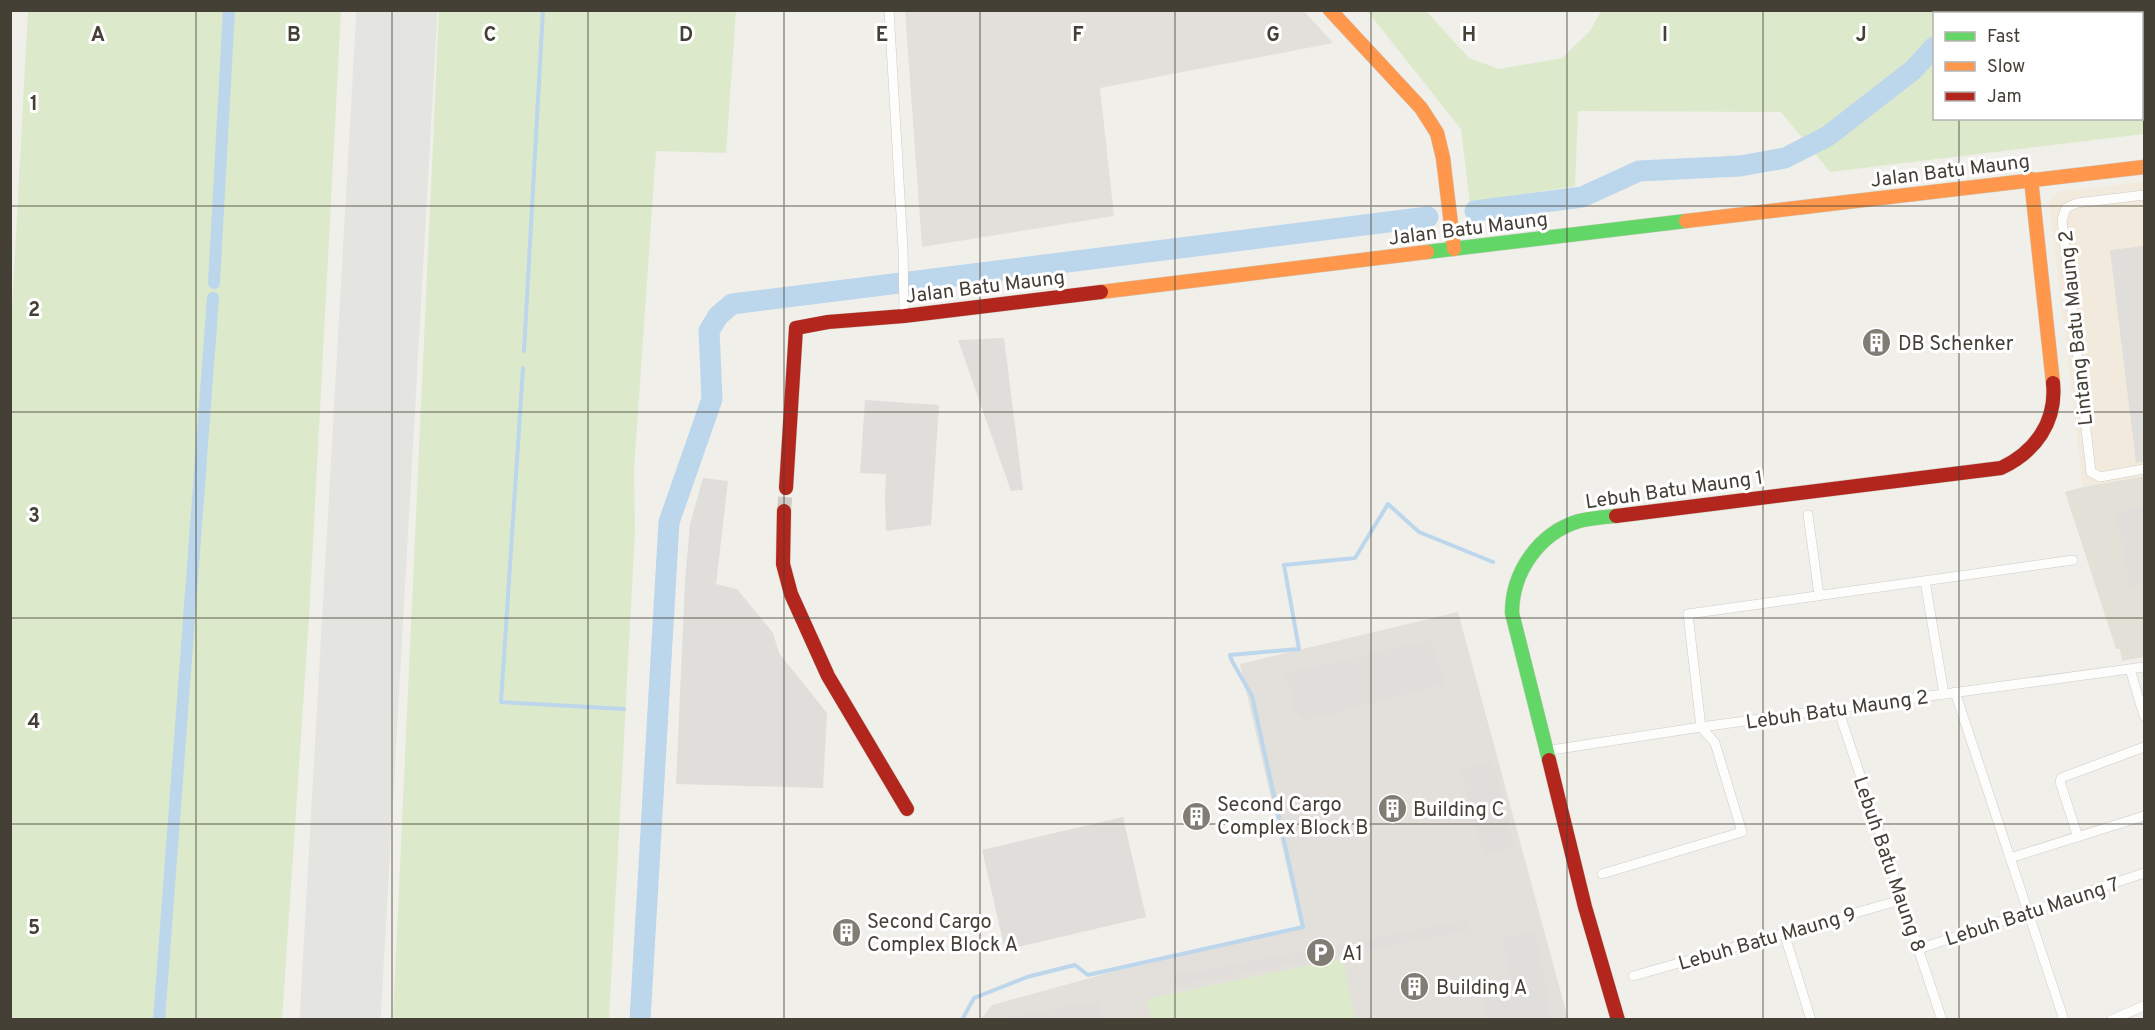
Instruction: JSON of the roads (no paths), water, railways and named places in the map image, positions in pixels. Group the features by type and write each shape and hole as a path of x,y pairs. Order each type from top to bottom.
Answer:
{"street":[{"path":"890,10 903,249 904,314"},
{"path":"1330,10 1421,108 1437,133 1443,158 1454,249"},
{"name":"Jalan Batu Maung","path":"786,488 796,328 828,322 2145,167"},
{"name":"Lebuh Batu Maung 1","path":"1618,1020 1585,907 1512,613 1510,598 1522,569 1545,540 1562,528 1583,520 1608,515 2001,468 2016,462 2028,450 2052,417 2055,400 2031,179"},
{"name":"Lintang Batu Maung 2","path":"2145,195 2077,203 2066,208 2062,220 2091,472 2094,476 2100,477 2145,469"},
{"path":"784,511 783,564 790,594 828,676 907,809"},
{"path":"1808,515 1819,595"},
{"path":"1602,874 1742,832 1716,743 1701,727 1688,614 2073,560"},
{"path":"1925,581 1944,694"},
{"name":"Lebuh Batu Maung 2","path":"1545,751 1701,727 2145,667"},
{"path":"2130,669 2145,716"},
{"path":"1955,693 2064,1020"},
{"name":"Lebuh Batu Maung 8","path":"1838,709 1942,1020"},
{"path":"2078,837 2060,782 2061,778 2145,747"},
{"path":"2010,858 2145,816"},
{"name":"Lebuh Batu Maung 7","path":"1919,949 2145,873"},
{"name":"Lebuh Batu Maung 9","path":"1633,976 1901,900"},
{"path":"1784,933 1811,1020"},
{"path":"2111,1020 2145,1006"}],"waterway":[{"path":"214,283 229,10"},
{"path":"524,351 543,10"},
{"path":"1475,211 1582,197 1639,171 1740,166 1785,158 1828,136 1913,70 1933,48"},
{"path":"640,1020 669,522 712,399 709,331 718,316 732,304 1428,217"},
{"path":"159,1020 213,298"},
{"path":"523,368 501,702 624,709"},
{"path":"962,1020 974,998 1027,977 1075,965 1088,975 1303,927 1252,696 1230,655 1299,649 1284,565 1355,558 1388,504 1419,532 1493,562"}],"tunnel":[{"path":"784,511 786,488"}],"place":[{"name":"DB Schenker","path":"1877,343"},
{"name":"Building C","path":"1392,809"},
{"name":"Second Cargo Complex Block B","path":"1196,816"},
{"name":"Second Cargo Complex Block A","path":"846,932"},
{"name":"A1","path":"1321,953"},
{"name":"Building A","path":"1415,987"}]}
